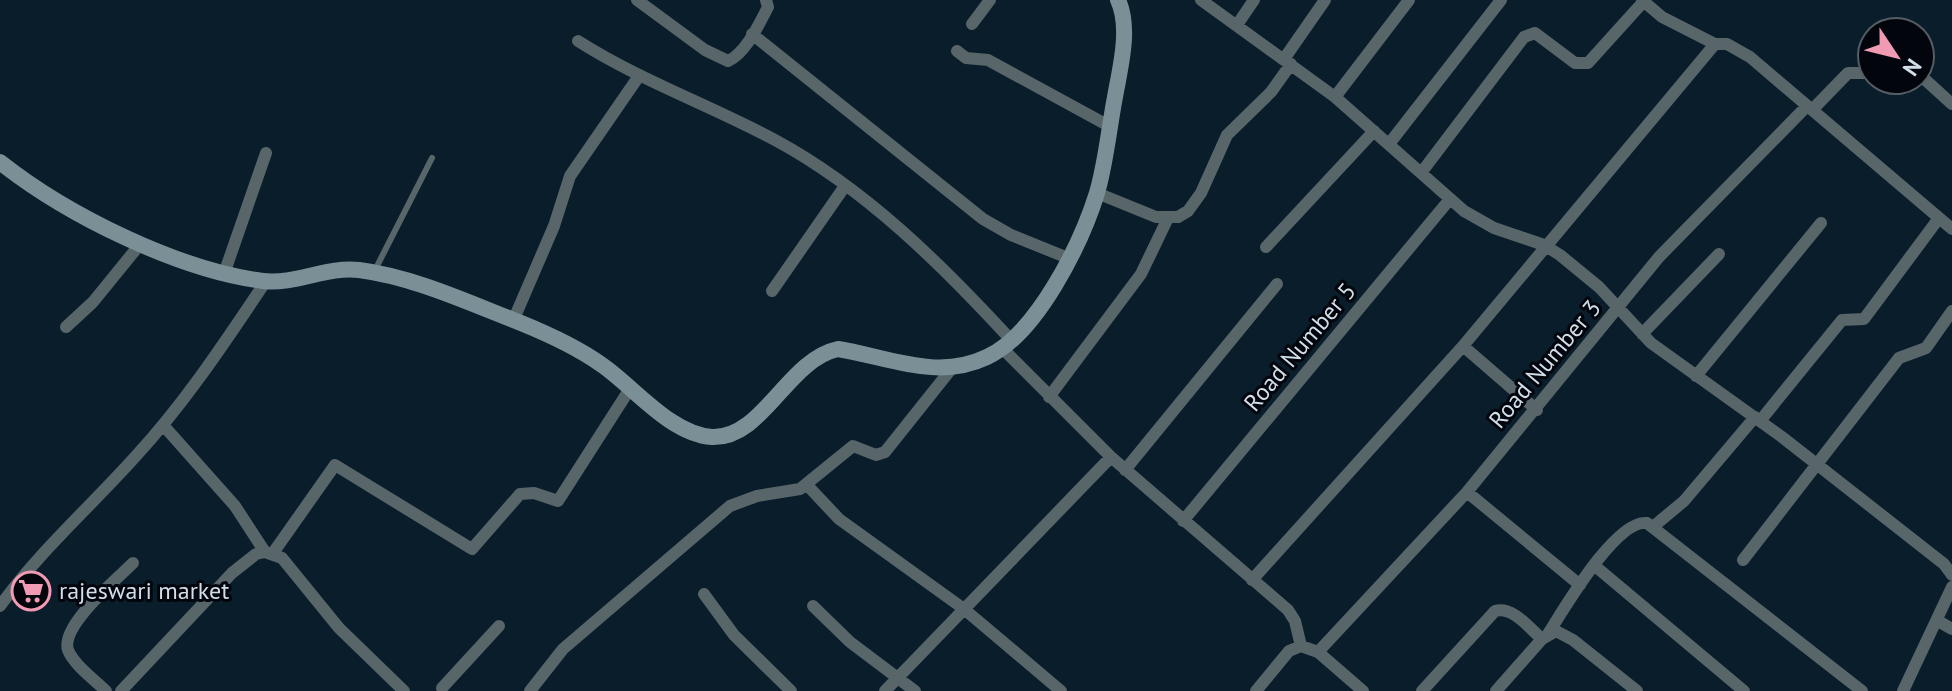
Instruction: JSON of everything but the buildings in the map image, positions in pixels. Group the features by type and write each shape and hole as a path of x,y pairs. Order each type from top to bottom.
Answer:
{"street":[{"path":"637,0 722,60 733,59 752,34 768,1"},
{"path":"972,24 990,0"},
{"path":"2,168 75,211 141,243 225,271 266,281 338,271 373,272 513,321 578,350 681,426 714,437 742,428 809,361 824,352 838,349 925,368 952,368 1008,345 1052,291 1097,193 1123,46 1118,0"},
{"path":"1201,0 1335,97 1478,221 1544,245 1582,272 1642,334 1817,465 1952,572"},
{"path":"1237,25 1254,0"},
{"path":"1097,193 1135,211 1168,218 1178,217 1195,204 1227,135 1271,92 1325,0"},
{"path":"1335,97 1409,0"},
{"path":"1389,144 1501,0"},
{"path":"1421,173 1524,37 1535,33 1582,65 1594,58 1644,1 1662,17 1715,44 1727,44 1750,57 1952,229"},
{"path":"752,34 983,219 1011,235 1068,258"},
{"path":"578,41 639,76 777,141 845,186 954,278 1049,397 1111,457 1288,610 1295,621 1301,646"},
{"path":"1252,580 1463,346 1544,245 1715,44"},
{"path":"957,51 966,58 988,60 1109,126"},
{"name":"Road Number 3","path":"1318,652 1467,492 1691,221 1848,73 1856,73"},
{"path":"513,321 554,226 570,176 639,76"},
{"path":"1936,90 1952,104"},
{"path":"1266,247 1374,131"},
{"path":"225,271 266,153"},
{"path":"772,291 845,186"},
{"name":"Road Number 5","path":"1183,521 1450,199"},
{"path":"1049,397 1141,274 1168,218"},
{"path":"1654,526 1684,501 1842,320 1864,319 1939,218"},
{"path":"1696,376 1821,223"},
{"path":"66,327 93,302 141,243"},
{"path":"1642,334 1719,254"},
{"path":"2,600 163,425 191,391 266,281"},
{"path":"1125,470 1277,284"},
{"path":"1743,560 1899,358 1926,348 1952,311"},
{"path":"1463,346 1537,410"},
{"path":"530,691 563,649 730,506 807,485 853,446 876,455 885,452 952,368"},
{"path":"121,691 232,573 256,554 269,552 335,465 472,549 520,494 534,493 552,501 563,496 631,387"},
{"path":"163,425 235,506 269,552 290,567 339,628 404,691"},
{"path":"885,691 1111,457"},
{"path":"807,485 839,519 964,609 1061,691"},
{"path":"1467,492 1580,585"},
{"path":"1496,691 1545,636 1595,566 1630,525 1638,522 1654,526 1862,691"},
{"path":"106,691 69,652 68,637 81,616 133,563"},
{"path":"1595,566 1744,691"},
{"path":"1903,691 1950,593"},
{"path":"704,594 734,635 791,691"},
{"path":"813,606 866,656 915,691"},
{"path":"1422,691 1495,611 1506,610 1545,636"},
{"path":"1938,621 1952,629"},
{"path":"440,690 499,626"},
{"path":"1545,636 1556,631 1573,640 1637,691"},
{"path":"1256,691 1289,651 1301,646 1318,652 1363,691"}],"lane":[{"path":"373,272 432,158"}],"place":[{"name":"rajeswari market","path":"31,591"}]}
